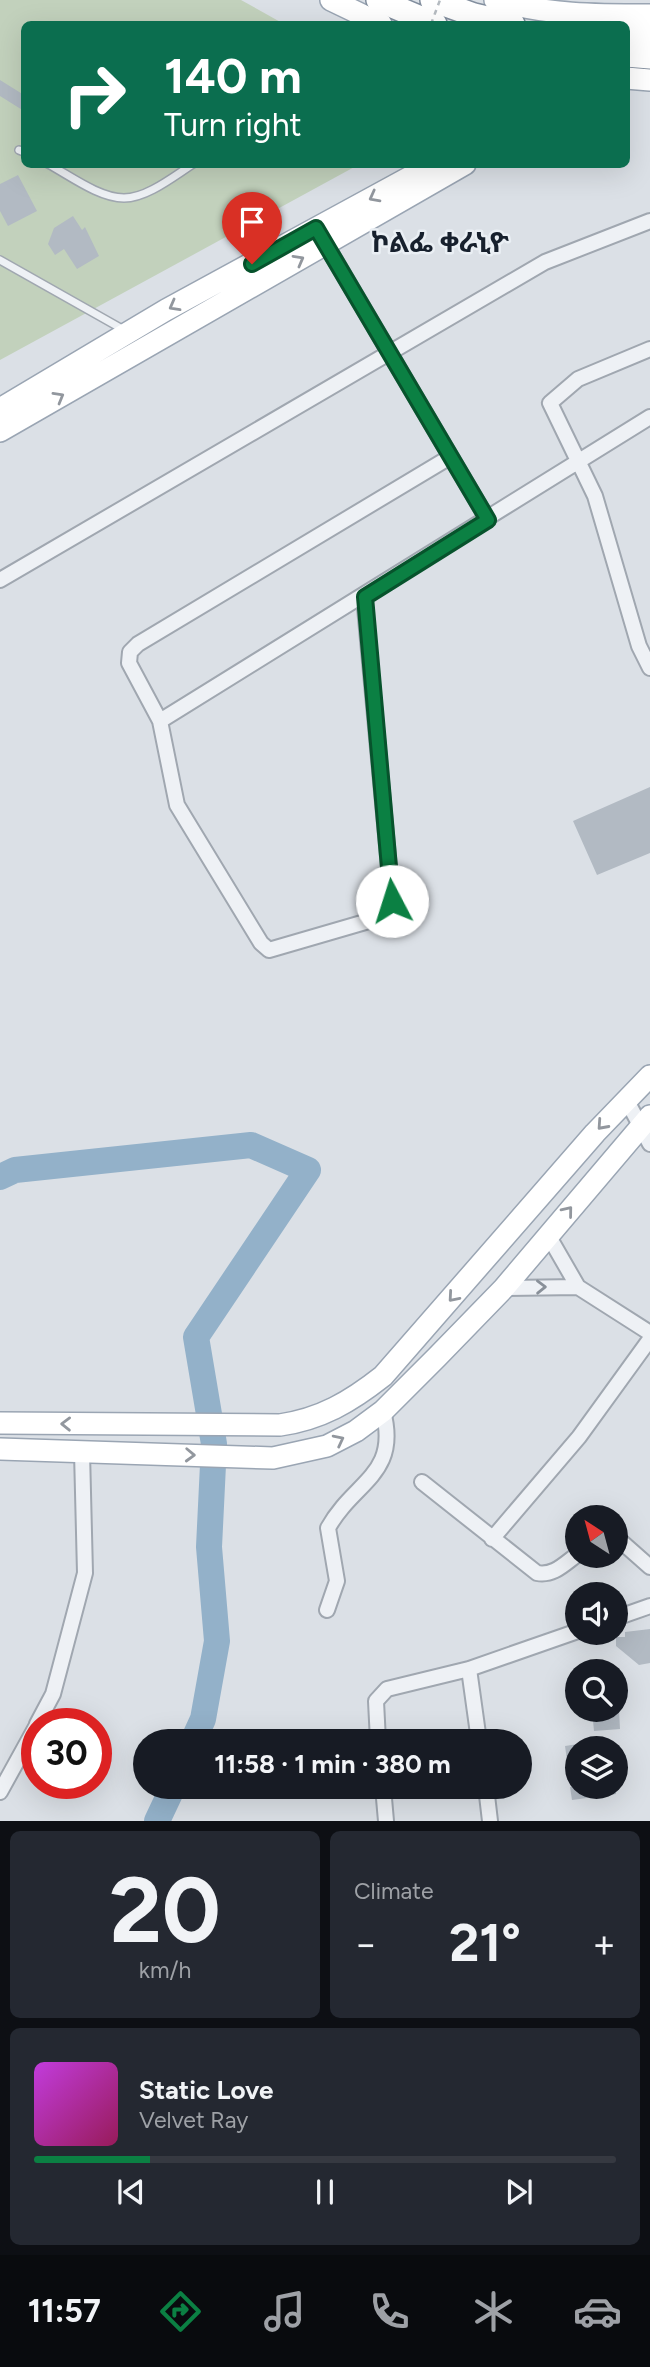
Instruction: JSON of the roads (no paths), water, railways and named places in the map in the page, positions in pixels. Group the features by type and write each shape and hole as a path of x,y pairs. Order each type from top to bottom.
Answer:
{"highway":[{"path":"378,0 426,21"},
{"path":"432,0 500,21"},
{"path":"630,36 650,36"},
{"path":"630,55 650,57"}],"main road":[{"path":"331,0 375,21"},
{"path":"495,0 519,7 572,15 650,15"},
{"path":"630,78 650,80"},
{"path":"0,431 193,318 428,168"},
{"path":"0,409 129,333 457,168"},
{"path":"0,1423 280,1425 305,1421 333,1410 383,1376 626,1099 650,1076"},
{"path":"0,1449 274,1458 327,1446 356,1431 383,1411 504,1288 548,1235 646,1129"}],"street":[{"path":"0,580 545,262 650,221"},
{"path":"321,237 488,520"},
{"path":"650,349 578,379 550,403 595,496 639,646 650,668"},
{"path":"160,721 365,597 650,417"},
{"path":"365,597 392,901 379,918 269,950 218,876 177,805 160,721 129,663 130,652 138,644 450,457"},
{"path":"626,1099 646,1129"},
{"path":"548,1235 578,1287 650,1333"},
{"path":"504,1288 578,1287"},
{"path":"492,1539 579,1437 650,1339"},
{"path":"327,1610 338,1581 328,1528 384,1457 389,1441 383,1411"},
{"path":"46,1708 53,1694 85,1573 82,1452"},
{"path":"422,1482 537,1573 546,1574 565,1562"},
{"path":"628,1548 650,1567"},
{"path":"628,1614 650,1606"},
{"path":"377,1729 375,1710 378,1696 387,1689 469,1669 565,1636"},
{"path":"469,1669 477,1729"},
{"path":"0,1792 21,1753"},
{"path":"384,1799 386,1821"},
{"path":"488,1799 491,1821"}],"lane":[{"path":"56,168 104,193 122,198 152,188 186,168"},
{"path":"0,260 129,333"}],"waterway":[{"path":"0,1177 15,1170 251,1145 308,1170 196,1337 214,1444 209,1547 217,1641 203,1719 198,1729"},
{"path":"157,1821 167,1799"}],"district":[{"name":"ኮልፌ ቀራኒዮ","path":"440,242"}]}
